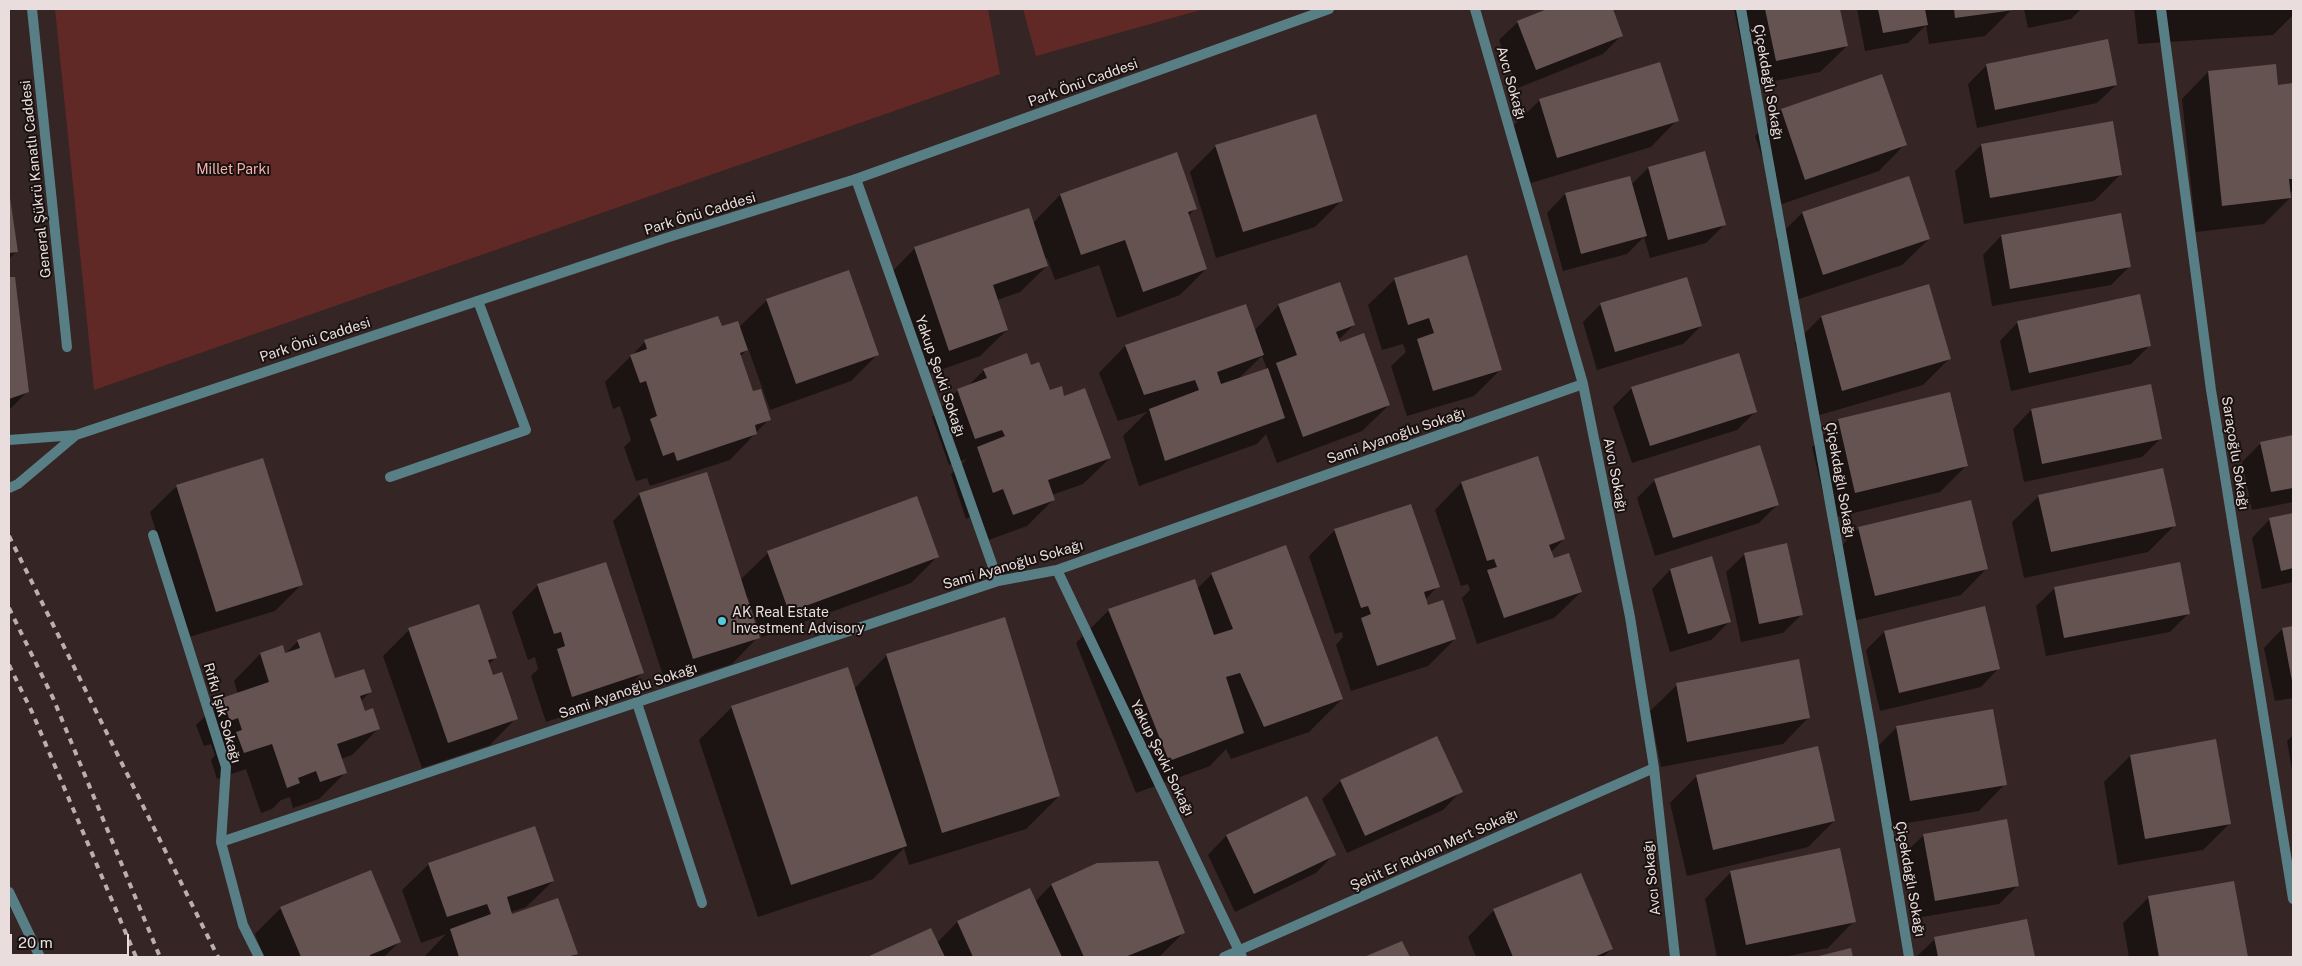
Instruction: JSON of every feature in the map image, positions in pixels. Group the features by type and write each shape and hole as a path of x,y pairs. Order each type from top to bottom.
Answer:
{"street":[{"name":"General Şükrü Kanatlı Caddesi","path":"32,9 67,347"},
{"name":"Park Önü Caddesi","path":"76,435 670,237 856,179 1329,9"},
{"name":"Avcı Sokağı","path":"1475,9 1583,384 1630,617 1654,768 1675,957"},
{"name":"Çiçekdağlı Sokağı","path":"1741,9 1872,736 1909,957"},
{"name":"Saraçoğlu Sokağı","path":"2161,9 2211,390 2293,899"},
{"name":"Yakup Şevki Sokağı","path":"856,179 998,581"},
{"path":"390,477 526,430 478,301"},
{"name":"Sami Ayanoğlu Sokağı","path":"221,842 998,581 1057,570 1583,384"},
{"path":"9,440 76,435"},
{"path":"13,486 76,435"},
{"name":"Rıfkı Işık Sokağı","path":"153,535 226,767 221,842 243,925 258,957"},
{"name":"Yakup Şevki Sokağı","path":"1057,570 1241,954"},
{"path":"637,702 702,903"},
{"name":"Şehit Er Rıdvan Mert Sokağı","path":"1224,957 1241,954 1654,768"},
{"path":"9,892 40,957"}],"green space":[{"name":"Millet Parkı","path":"55,9 988,9 1000,74 94,390"},
{"path":"1023,9 1204,9 1036,56"}],"building":[{"path":"1547,9 1613,9 1623,36 1536,70 1517,21"},
{"path":"1765,9 1840,9 1848,46 1776,61"},
{"path":"1878,9 1925,9 1928,25 1883,33"},
{"path":"1954,9 2014,9 2014,10 1955,18"},
{"path":"2108,39 2117,85 1995,110 1986,64"},
{"path":"1660,62 1679,121 1557,158 1539,99"},
{"path":"2276,64 2278,85 2293,83 2293,179 2289,179 2291,198 2222,206 2208,71"},
{"path":"1882,74 1907,145 1805,180 1781,109"},
{"path":"1316,114 1343,201 1243,232 1215,145"},
{"path":"2113,121 2122,175 1990,198 1981,144"},
{"path":"1705,151 1726,225 1668,240 1648,167"},
{"path":"1177,152 1197,209 1188,212 1207,269 1143,292 1125,240 1081,255 1060,194"},
{"path":"1630,176 1647,236 1581,254 1565,193"},
{"path":"1909,176 1930,239 1823,275 1802,212"},
{"path":"9,191 18,252 9,253"},
{"path":"1029,208 1048,266 993,285 1008,330 949,351 914,247"},
{"path":"2121,213 2131,267 2010,289 2001,235"},
{"path":"1467,255 1502,370 1433,391 1417,339 1434,333 1429,318 1408,325 1394,278"},
{"path":"849,270 879,355 796,384 766,299"},
{"path":"9,277 15,277 29,392 9,399"},
{"path":"1687,277 1702,326 1615,352 1600,303"},
{"path":"1340,282 1355,325 1336,332 1340,342 1364,333 1390,405 1303,437 1276,363 1297,355 1278,304"},
{"path":"1929,284 1951,359 1842,391 1821,316"},
{"path":"2140,294 2151,346 2029,373 2017,321"},
{"path":"1246,304 1264,355 1217,372 1221,384 1268,368 1285,418 1165,461 1149,409 1199,390 1195,380 1144,395 1125,345"},
{"path":"718,316 722,326 738,321 748,350 740,353 753,391 761,389 771,420 755,425 757,434 677,461 674,452 663,456 650,419 657,416 646,381 640,383 630,355 647,349 644,340"},
{"path":"1027,353 1031,365 1039,362 1050,390 1062,386 1064,396 1085,388 1111,458 1048,480 1055,500 1013,515 1003,489 993,493 977,447 1005,436 1002,430 975,439 957,389 987,378 983,369"},
{"path":"1739,353 1757,412 1650,446 1631,387"},
{"path":"2151,384 2162,439 2042,464 2031,409"},
{"path":"1950,392 1968,466 1855,493 1838,419"},
{"path":"2293,435 2293,488 2271,492 2260,442"},
{"path":"1760,445 1779,505 1673,538 1654,479"},
{"path":"1538,456 1565,539 1549,545 1554,558 1569,553 1582,592 1504,618 1487,570 1497,567 1494,559 1487,561 1461,482"},
{"path":"263,458 303,585 216,612 176,485"},
{"path":"2163,468 2176,526 2051,552 2038,495"},
{"path":"707,472 760,638 693,659 639,493"},
{"path":"917,496 939,557 789,612 767,551"},
{"path":"1971,500 1988,569 1875,596 1858,527"},
{"path":"1411,504 1440,587 1424,592 1428,605 1443,600 1456,639 1377,666 1361,618 1371,614 1368,606 1361,608 1334,529"},
{"path":"2293,513 2293,568 2281,571 2269,518"},
{"path":"1787,543 1803,615 1759,624 1744,553"},
{"path":"1286,545 1343,699 1264,727 1240,673 1226,677 1244,733 1169,761 1108,609 1195,579 1214,635 1233,629 1211,573"},
{"path":"1712,556 1731,622 1688,634 1670,569"},
{"path":"606,562 644,673 572,697 557,649 565,646 561,632 554,634 537,584"},
{"path":"2180,562 2190,614 2064,638 2054,587"},
{"path":"479,604 497,658 488,660 493,675 502,672 518,719 448,743 408,628"},
{"path":"1985,606 2000,669 1899,693 1884,631"},
{"path":"1005,617 1060,796 942,833 886,654"},
{"path":"2293,626 2293,681 2292,681 2282,628"},
{"path":"320,632 335,678 364,669 372,692 360,696 365,711 373,708 380,729 337,744 347,773 320,782 316,771 298,778 300,783 287,788 272,744 244,753 236,732 242,730 238,718 230,721 222,698 269,682 260,653 283,645 285,653 300,648 297,640"},
{"path":"1799,659 1810,718 1687,742 1676,683"},
{"path":"848,667 907,846 791,885 731,706"},
{"path":"1993,709 2007,785 1910,801 1896,726"},
{"path":"1437,736 1463,792 1365,836 1340,780"},
{"path":"2216,739 2231,824 2145,839 2130,755"},
{"path":"1818,746 1835,821 1713,850 1696,775"},
{"path":"1307,796 1336,855 1254,894 1226,835"},
{"path":"2007,819 2019,886 1935,901 1923,834"},
{"path":"535,826 554,881 507,897 512,914 558,898 578,954 567,957 459,957 450,929 491,914 487,904 447,917 428,863"},
{"path":"1840,848 1856,922 1746,945 1730,871"},
{"path":"1158,861 1185,933 1125,957 1084,957 1051,884 1097,863"},
{"path":"371,870 401,942 370,955 370,957 301,957 280,907"},
{"path":"1581,873 1613,949 1594,957 1513,957 1493,909"},
{"path":"2234,881 2248,957 2159,957 2148,896"},
{"path":"1030,888 1062,957 973,957 957,921"},
{"path":"2027,919 2035,957 1938,957 1934,937"},
{"path":"931,928 945,957 867,957"},
{"path":"1402,941 1410,957 1364,957"},
{"path":"1851,948 1853,957 1815,957"}],"railway":[{"path":"9,536 218,957"},
{"path":"9,608 53,698 160,957"},
{"path":"9,665 32,712 136,957"}],"place":[{"name":"AK Real Estate Investment Advisory","path":"722,621"}]}
